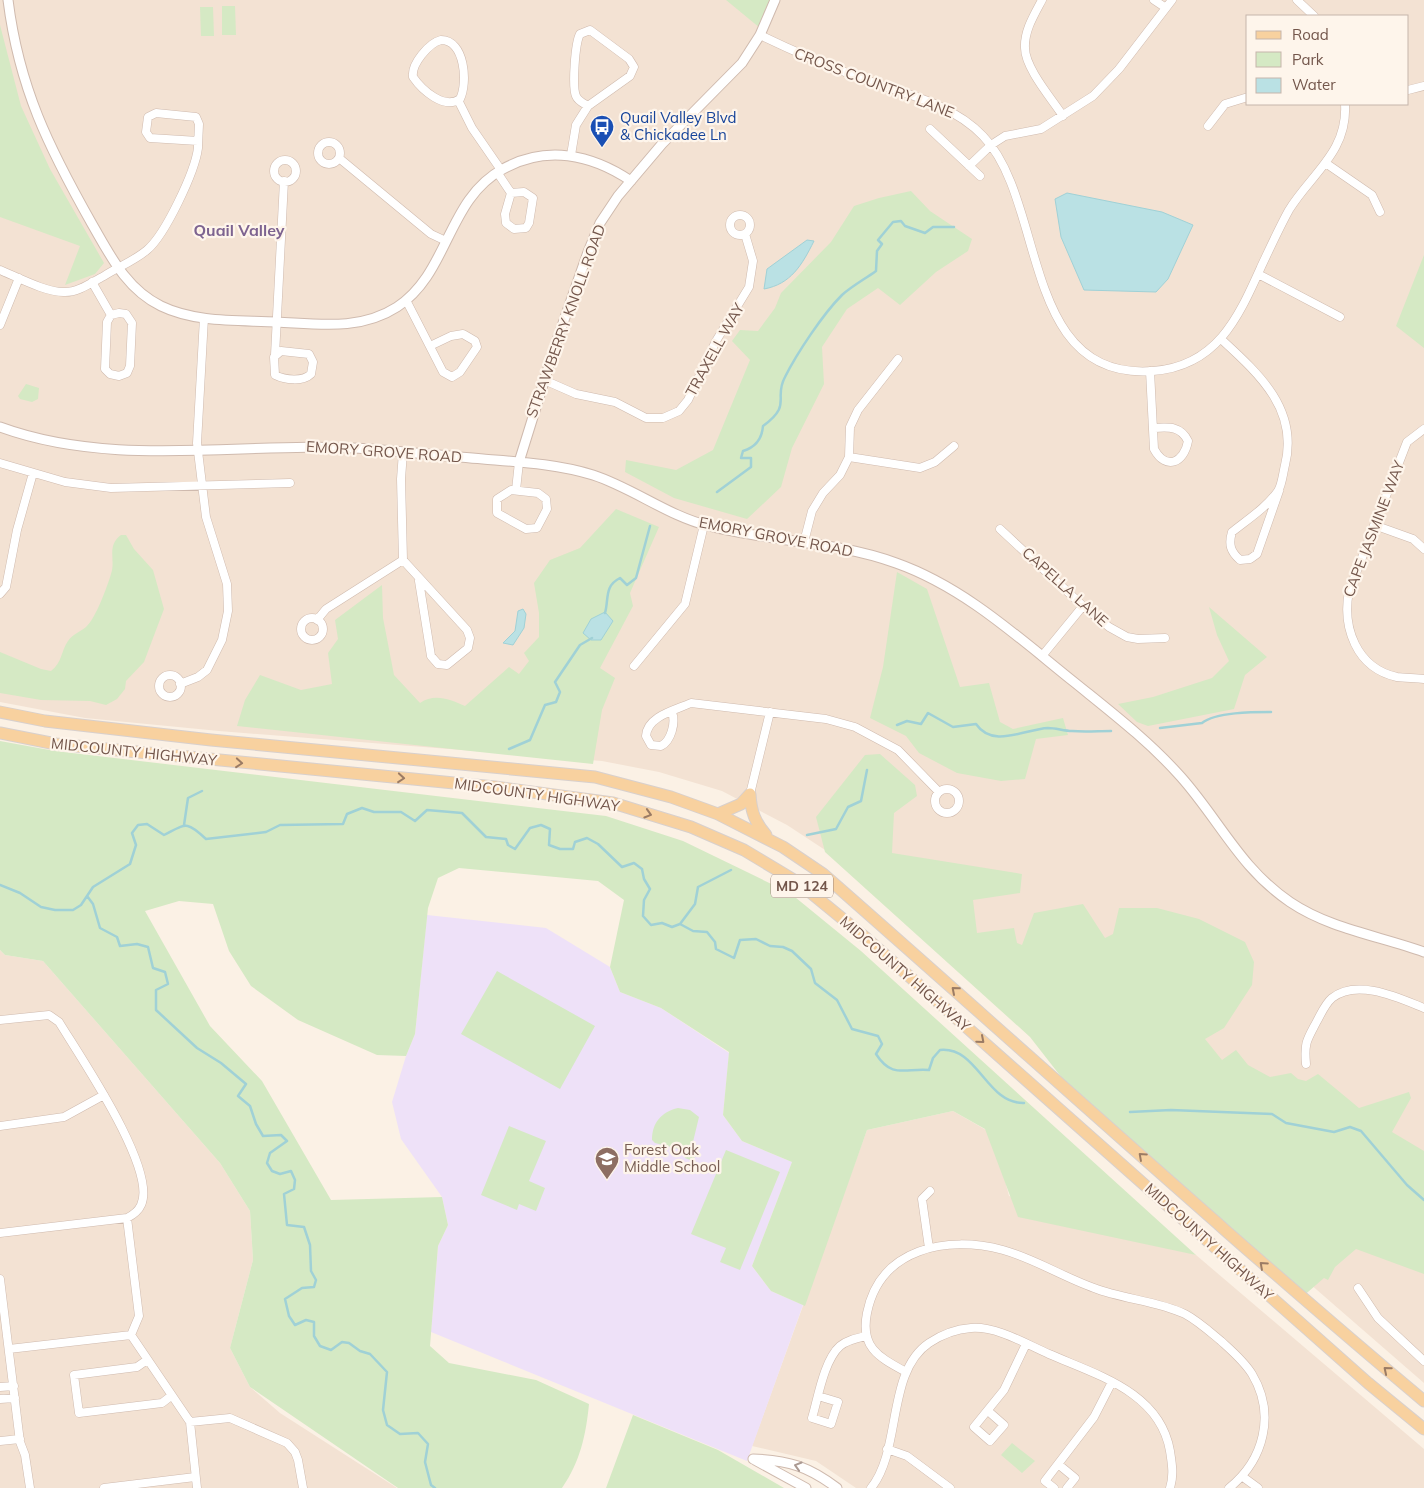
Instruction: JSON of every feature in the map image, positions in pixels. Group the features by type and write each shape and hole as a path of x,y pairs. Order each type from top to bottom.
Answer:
{"main road":[{"name":"MIDCOUNTY HIGHWAY","path":"0,712 45,721 210,740 595,777 671,797 718,814 769,839 823,874 1076,1096 1266,1268 1424,1401"},
{"name":"MIDCOUNTY HIGHWAY","path":"0,733 56,744 495,787 613,803 691,827 744,850 799,883 866,938 1368,1383 1424,1429"},
{"path":"718,814 741,804 750,794"},
{"path":"750,794 754,820 769,839"}],"street":[{"path":"8,0 18,61 38,122 62,170 118,267 134,287 154,302 180,313 204,318 334,325 352,324 382,315 406,300 426,279 469,198 499,171 537,156 571,155 601,163 631,181"},
{"name":"STRAWBERRY KNOLL ROAD","path":"519,462 544,380 593,238 606,212 662,144 742,64 760,35 775,0"},
{"path":"1042,0 1031,22 1025,48 1032,69 1063,116"},
{"path":"1154,0 1166,8"},
{"path":"969,166 991,145 1005,136 1041,129 1093,96 1119,69 1172,0"},
{"path":"1297,0 1313,15"},
{"path":"571,155 575,128 588,106 630,76 634,67 629,59 590,30 583,32 577,40 574,88 578,100 588,106"},
{"name":"CROSS COUNTRY LANE","path":"760,35 808,59 950,111 972,126 991,145 1005,170 1043,286 1053,311 1065,332 1082,349 1103,362 1130,371 1169,370 1203,355 1221,339 1237,318 1290,209 1327,164 1342,132 1345,105"},
{"path":"436,41 449,41 461,53 463,91 458,100 451,103 439,101 413,78 414,66 436,41"},
{"path":"1409,90 1424,86"},
{"path":"1208,126 1219,109 1225,104 1246,98"},
{"path":"458,100 472,128 511,192 505,214 506,223 514,229 526,228 529,223 532,198 524,192 511,192"},
{"path":"0,270 62,292 74,291 145,252 156,239 192,173 198,141 199,121 193,115 153,113 147,118 146,132 150,138 198,141"},
{"name":"CROSS COUNTRY LANE","path":"930,129 980,176"},
{"path":"339,158 431,234 446,241"},
{"path":"1327,164 1372,195 1380,212"},
{"path":"275,355 281,352 306,353 313,360 311,374 300,379 278,377 274,370 284,181"},
{"name":"TRAXELL WAY","path":"544,380 576,394 615,402 643,418 663,418 676,413 686,402 716,341 749,287 753,261 745,234"},
{"path":"1258,274 1340,317"},
{"path":"0,325 19,278"},
{"path":"92,282 111,315"},
{"path":"406,300 443,372 452,377 460,372 477,346 475,341 463,334 447,337 430,346"},
{"path":"122,313 130,318 132,323 130,366 128,372 123,375 110,374 104,367 107,322 111,315 122,313"},
{"path":"180,684 198,677 207,670 222,640 228,611 227,584 210,533 197,449 204,318"},
{"path":"1221,339 1257,372 1275,396 1285,428 1287,446 1286,462 1279,491 1257,554 1250,559 1240,560 1231,549 1232,532 1279,491"},
{"path":"804,542 812,511 823,493 840,475 849,457 850,427 858,410 898,359"},
{"path":"1150,371 1154,449 1159,457 1165,461 1174,462 1182,457 1188,441 1185,434 1171,427 1154,428"},
{"name":"EMORY GROVE ROAD","path":"0,427 82,447 123,449 318,447 404,452 566,468 597,476 704,525 862,553 896,563 920,573 959,595 1007,626 1161,755 1184,780 1246,865 1273,890 1298,907 1335,924 1424,952"},
{"name":"CAPE JASMINE WAY","path":"1424,429 1407,442 1349,591 1346,607 1347,627 1352,641 1369,663 1397,677 1424,679"},
{"path":"849,457 920,468 935,462 954,446"},
{"path":"404,452 401,479 402,560 419,581 469,633 468,648 450,664 438,664 431,656 419,581"},
{"path":"516,490 519,462"},
{"path":"0,463 71,484 111,488 290,483"},
{"path":"0,594 6,587 17,530 33,473"},
{"path":"516,490 540,494 546,499 548,509 536,529 526,529 497,513 495,505 498,497 507,491 516,490"},
{"path":"634,666 685,604 704,525"},
{"path":"1374,525 1413,540 1424,549"},
{"name":"CAPELLA LANE","path":"1000,529 1083,606 1109,627 1127,637 1138,639 1164,638"},
{"path":"317,620 326,609 402,560"},
{"path":"1042,656 1083,606"},
{"path":"672,712 674,720 668,740 661,746 651,746 646,736 648,728 659,717 694,702 826,719 872,734 898,750 939,792"},
{"path":"750,794 770,712"},
{"path":"1306,1064 1304,1044 1321,1012 1332,998 1348,990 1364,989 1424,1008"},
{"path":"0,1020 44,1015 56,1018 104,1095 131,1148 140,1175 143,1193 142,1204 133,1215 127,1218 0,1233"},
{"path":"0,1126 64,1117 104,1095"},
{"path":"930,1191 922,1200 930,1248"},
{"path":"127,1218 139,1316 132,1334"},
{"path":"906,1372 877,1354 870,1346 866,1336 865,1324 870,1301 879,1280 892,1265 907,1256 930,1248 952,1245 1002,1250 1024,1257 1094,1288 1183,1313 1202,1325 1242,1360 1259,1388 1265,1413 1264,1435 1258,1455 1243,1477 1229,1488"},
{"path":"0,1279 20,1439 26,1454 30,1488"},
{"path":"1358,1288 1378,1318 1424,1361"},
{"path":"871,1488 878,1480 888,1449 906,1372 927,1344 957,1330 972,1328 988,1329 1026,1344 1112,1382 1142,1400 1154,1413 1163,1428 1172,1462 1173,1478 1170,1488"},
{"path":"9,1349 132,1334"},
{"path":"132,1334 147,1360 190,1422 197,1488"},
{"path":"818,1396 834,1354 841,1345 866,1336"},
{"path":"988,1411 1004,1390 1026,1344"},
{"path":"147,1360 137,1367 74,1375 78,1413 162,1403 171,1396"},
{"path":"1054,1488 1045,1481 1094,1417 1112,1382"},
{"path":"0,1387 14,1386"},
{"path":"0,1399 15,1398"},
{"path":"190,1422 230,1418 286,1443 295,1452 303,1488"},
{"path":"0,1441 20,1439"},
{"path":"888,1449 907,1456 950,1488"},
{"path":"806,1488 753,1459 792,1464 814,1471 837,1488"},
{"path":"1058,1464 1075,1478 1067,1488"},
{"path":"104,1488 195,1477"},
{"path":"1243,1477 1258,1488"}],"shaded area":[{"path":"0,0 1424,0 1424,1383 1087,1090 851,867 787,825 722,791 659,772 602,761 219,731 85,718 0,702"},
{"name":"Forest Oak Middle School","path":"427,915 546,928 610,967 620,992 661,1008 729,1053 723,1115 742,1141 792,1162 752,1266 771,1291 803,1305 747,1461 431,1332 438,1246 448,1225 442,1197 401,1139 392,1102 415,1034"},
{"path":"0,950 5,955 43,961 220,1163 250,1211 253,1260 230,1348 250,1387 280,1413 397,1488 0,1488"},
{"path":"953,1111 993,1134 1009,1196 1196,1255 1424,1449 1424,1488 856,1488 816,1461 752,1446 867,1130"}],"green space":[{"path":"726,0 773,0 760,28"},
{"path":"222,6 235,6 236,35 222,35"},
{"path":"200,7 213,7 214,36 201,36"},
{"path":"0,25 21,106 50,169 104,263 95,274 65,285 80,246 0,217"},
{"path":"911,191 930,211 972,239 968,251 936,272 900,305 878,288 847,309 822,347 824,384 792,448 781,487 747,519 674,498 625,472 626,460 676,470 713,450 750,360 732,341 740,330 758,331 775,308 781,293 831,242 854,206"},
{"path":"1424,255 1424,348 1396,326"},
{"path":"26,384 39,388 38,399 32,402 20,399 18,396"},
{"path":"616,509 659,527 630,593 633,606 600,668 615,678 602,710 593,764 237,726 245,700 260,675 301,690 332,684 328,653 338,639 335,620 382,585 383,618 394,675 420,703 431,698 442,698 465,706 509,667 519,674 529,661 524,653 539,637 539,613 534,583 550,560 580,548"},
{"path":"121,535 126,535 134,549 153,570 164,609 144,662 126,681 125,689 117,699 106,705 90,701 41,700 0,693 0,652 41,669 51,671 59,661 68,641 90,623 107,586 112,569 114,544"},
{"path":"897,572 927,589 960,687 989,683 1000,722 1013,729 1063,718 1068,735 1036,739 1025,779 1001,781 957,773 919,753 906,736 870,718 883,667"},
{"path":"1209,607 1267,657 1245,675 1234,709 1148,726 1137,722 1118,704 1153,697 1212,678 1229,661 1217,635"},
{"path":"0,741 55,751 606,816 683,841 790,893 861,951 1196,1255 1018,1217 985,1129 953,1111 867,1130 805,1306 771,1291 752,1266 792,1162 742,1141 723,1115 729,1052 661,1008 620,992 610,967 624,900 598,881 459,868 438,878 428,908 415,1034 406,1056 377,1055 298,1020 251,986 229,951 213,904 179,901 145,911 210,1026 262,1081 331,1200 442,1197 448,1225 438,1246 430,1346 449,1363 536,1380 589,1404 586,1427 578,1458 562,1488 398,1488 250,1387 230,1348 253,1260 250,1211 220,1163 43,961 5,955 0,950"},
{"path":"880,754 915,785 917,796 894,813 892,853 1022,874 1020,893 973,900 977,933 1014,928 1017,943 1022,945 1034,913 1083,904 1105,938 1113,934 1119,908 1157,908 1199,919 1245,942 1254,962 1252,985 1224,1028 1205,1039 1222,1060 1236,1050 1248,1065 1270,1077 1291,1073 1298,1079 1306,1081 1318,1074 1359,1108 1409,1092 1411,1098 1392,1132 1424,1151 1424,1274 1356,1249 1335,1267 1328,1280 1324,1278 1301,1298 1076,1096 1030,1037 825,852 816,817 865,755"},
{"path":"497,971 595,1026 560,1089 461,1034"},
{"path":"678,1108 690,1110 699,1117 692,1146 698,1151 697,1156 690,1160 685,1158 683,1150 655,1143 652,1140 656,1123 662,1115"},
{"path":"509,1126 546,1141 529,1181 545,1188 536,1211 519,1204 517,1210 481,1195"},
{"path":"726,1150 780,1172 740,1270 720,1262 726,1248 691,1234"},
{"path":"633,1415 718,1450 784,1488 606,1488"},
{"path":"1012,1443 1035,1461 1022,1473 1001,1455"}],"water":[{"path":"1067,193 1162,212 1193,225 1168,279 1156,292 1084,290 1061,237 1055,199"},
{"path":"807,240 814,241 795,272 782,283 764,289 767,269"},
{"path":"523,609 526,614 524,628 513,645 503,643 515,631 518,611"},
{"path":"605,612 613,621 601,640 591,640 583,633 591,619"}],"waterway":[{"path":"717,492 751,467 751,458 741,458 743,451 758,442 763,426 780,407 782,385 790,367 811,334 842,295 876,271 877,251 882,244 878,240 893,222 901,221 905,226 925,233 933,227 954,227"},
{"path":"605,613 611,585 620,578 627,585 636,578 650,526"},
{"path":"509,749 530,740 545,705 556,702 560,692 555,682 580,645 592,638"},
{"path":"1160,728 1202,723 1208,719 1225,715 1271,712"},
{"path":"897,725 907,721 921,724 928,713 953,727 976,724 983,731 1000,737 1048,728 1066,731 1111,731"},
{"path":"807,835 836,829 848,807 861,801 867,770"},
{"path":"184,825 188,798 202,791"},
{"path":"0,885 20,893 41,907 55,910 73,910 81,905 93,887 130,864 136,845 132,833 138,825 147,824 164,835 182,826 190,826 206,839 266,832 280,825 343,824 347,814 362,808 374,812 401,812 415,821 427,810 462,813 486,837 506,839 508,845 515,849 530,828 541,825 550,829 549,845 560,849 573,849 575,842 587,838 598,844 622,867 634,863 642,869 644,879 650,889 644,900 643,916 651,925 662,923 672,927 680,924 693,931 707,932 715,942 716,949 734,958 740,940 756,939 770,946 783,947 792,951 811,969 815,983 837,1000 852,1029 878,1036 882,1044 876,1054 882,1062 893,1070 929,1070 933,1058 940,1050 953,1051 973,1065 1000,1095 1011,1101 1024,1103"},
{"path":"680,924 695,904 698,887 731,870"},
{"path":"87,896 93,904 100,928 117,937 120,946 137,944 148,947 153,968 165,972 168,984 156,990 156,1010 197,1048 221,1063 246,1084 238,1096 250,1106 256,1124 263,1136 281,1135 287,1141 270,1153 267,1163 272,1171 280,1174 291,1171 295,1180 294,1189 284,1194 287,1225 304,1227 310,1245 311,1271 316,1280 314,1287 302,1288 285,1299 289,1316 295,1325 306,1320 314,1322 314,1336 320,1346 331,1350 342,1342 349,1343 360,1351 370,1354 387,1372 383,1410 387,1425 400,1434 418,1433 428,1444 425,1462 431,1485 435,1488"},
{"path":"1130,1112 1171,1110 1272,1114 1286,1123 1334,1132 1350,1127 1361,1131 1407,1185 1424,1200"}],"place":[{"name":"Quail Valley Blvd & Chickadee Ln","path":"602,148"},
{"name":"Forest Oak Middle School","path":"607,1180"}],"district":[{"name":"Quail Valley","path":"239,230"}]}
